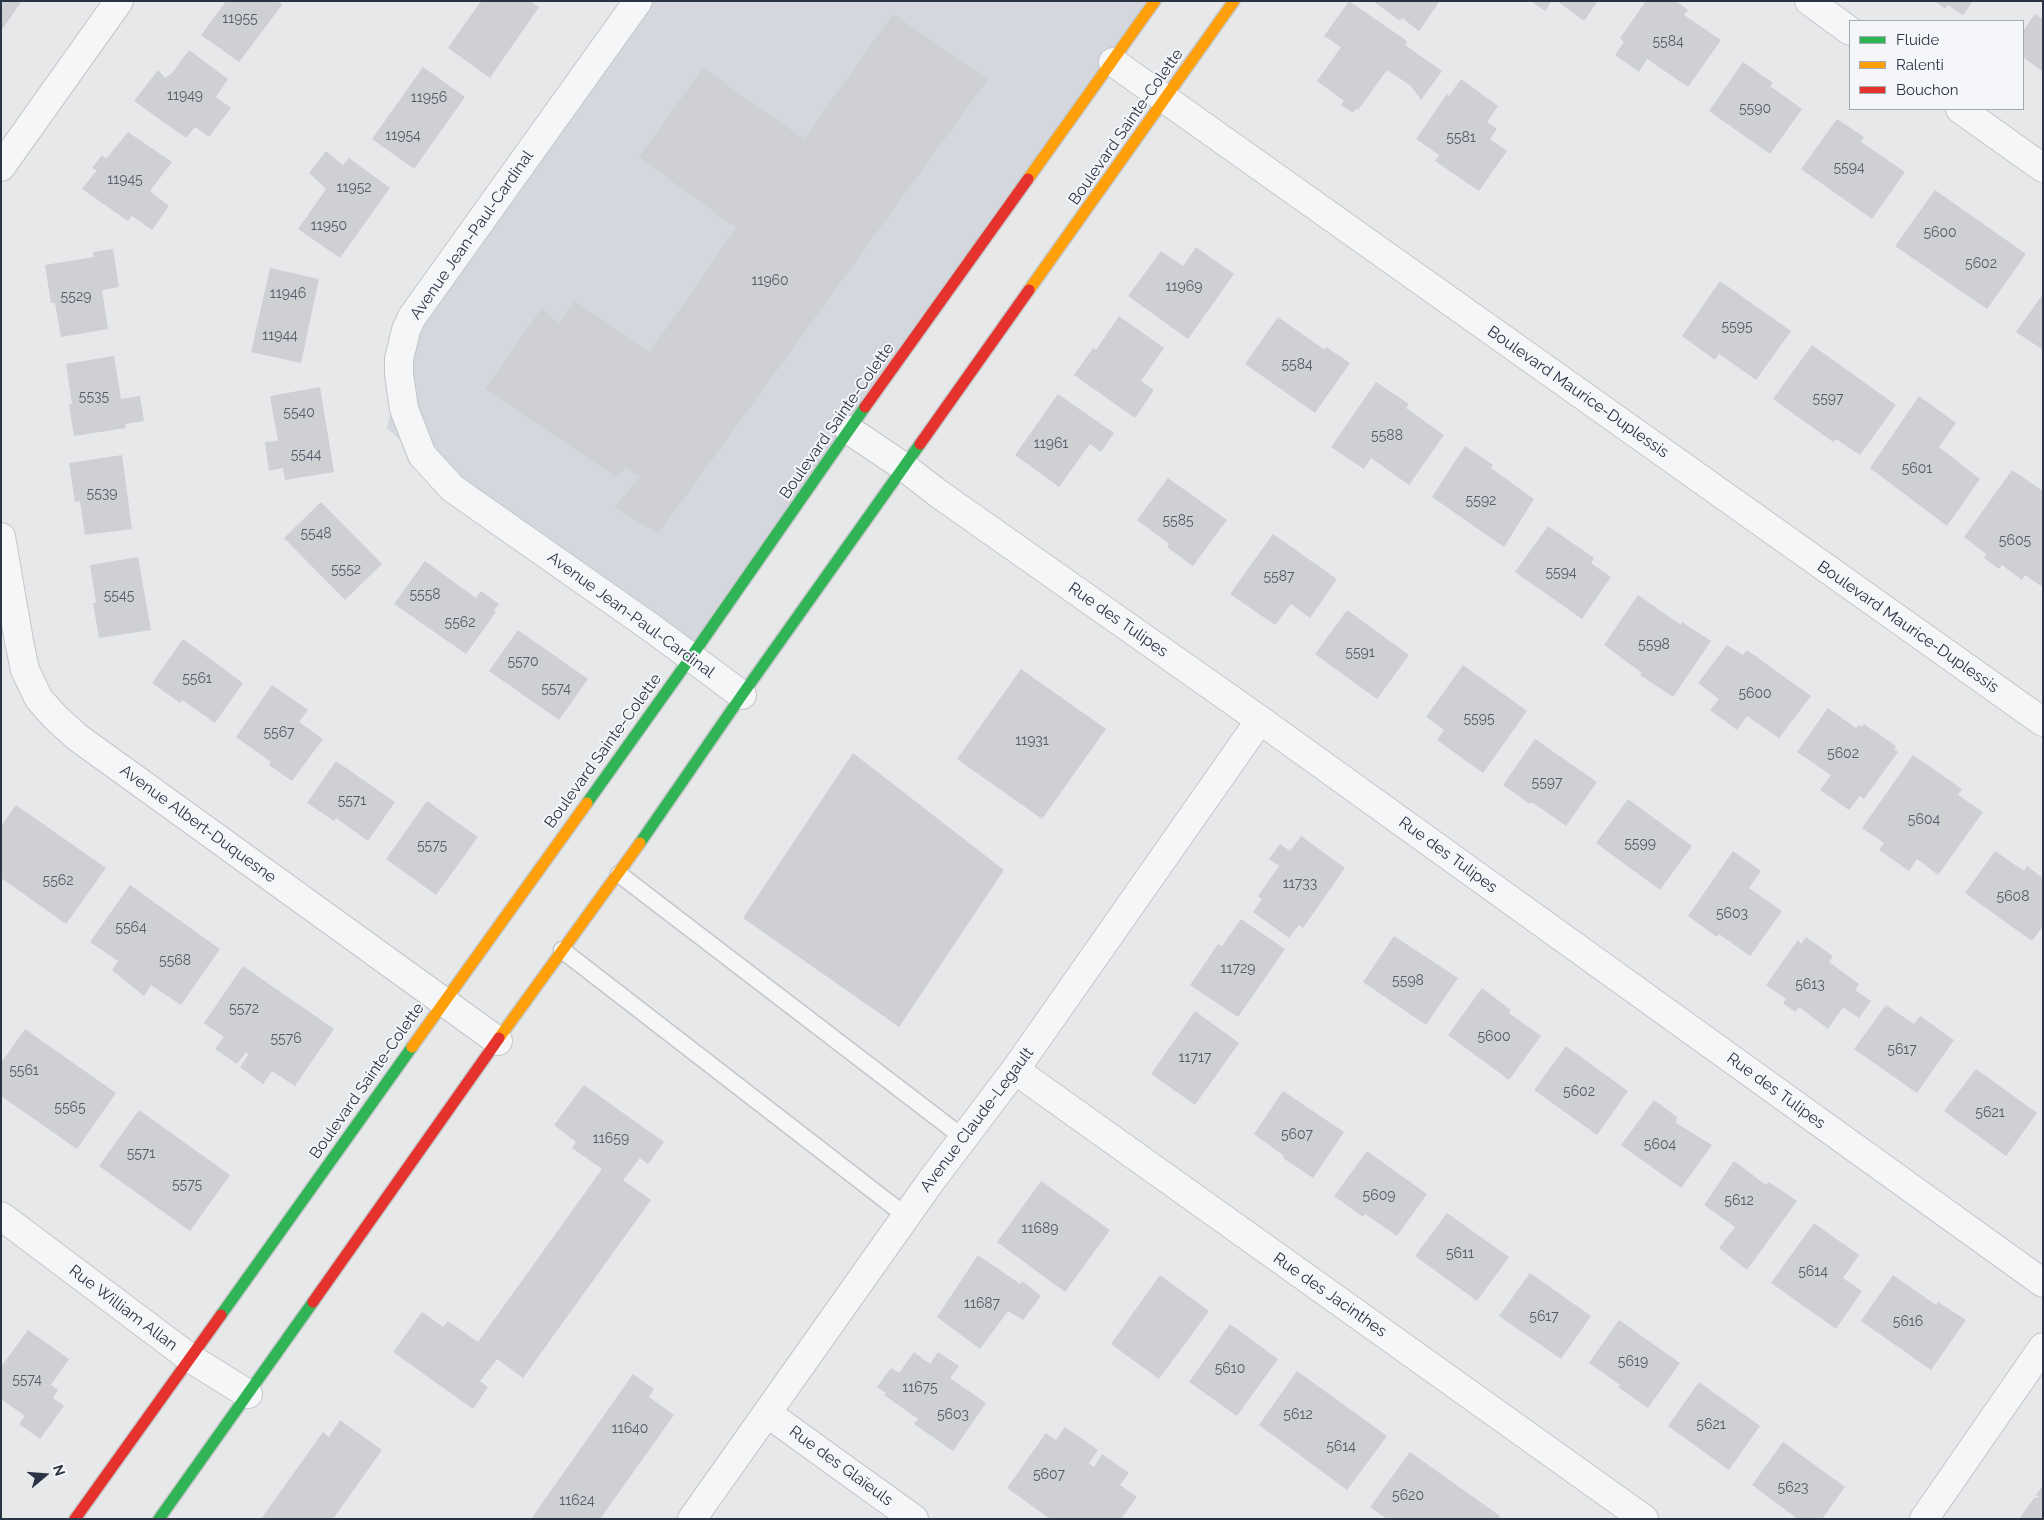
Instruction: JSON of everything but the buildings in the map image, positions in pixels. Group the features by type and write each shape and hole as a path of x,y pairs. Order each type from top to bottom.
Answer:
{"street":[{"path":"1,167 120,1"},
{"name":"Avenue Jean-Paul-Cardinal","path":"638,1 412,317 402,344 399,374 404,409 422,456 452,488 742,695"},
{"name":"Boulevard Sainte-Colette","path":"75,1519 691,657 849,430 1155,1"},
{"name":"Boulevard Sainte-Colette","path":"159,1519 562,950 619,874 742,695 1234,1"},
{"path":"1809,1 1849,30"},
{"name":"Boulevard Maurice-Duplessis","path":"1112,62 2043,722"},
{"path":"1961,110 2043,168"},
{"name":"Rue des Tulipes","path":"849,430 1260,720 2043,1284"},
{"name":"Avenue Albert-Duquesne","path":"1,537 25,670 39,699 55,717 77,737 498,1041"},
{"name":"Avenue Claude-Legault","path":"692,1519 906,1216 1015,1070 1260,720"},
{"name":"Rue des Jacinthes","path":"1015,1070 1644,1519"},
{"name":"Rue William Allan","path":"1,1216 190,1358 248,1394"},
{"path":"1924,1519 2043,1347"},
{"name":"Rue des Glaïeuls","path":"767,1413 914,1519"}],"lane":[{"path":"619,874 965,1138"},
{"path":"562,950 906,1216"}],"shaded area":[{"path":"638,1 1154,1 691,657 452,488 387,428 412,317"}],"traffic: fast":[{"path":"587,803 865,407"},
{"path":"640,843 742,695 920,444"},
{"path":"221,1315 412,1047"},
{"path":"159,1519 313,1302"}],"traffic: slow":[{"path":"1028,179 1155,1"},
{"path":"1029,290 1234,1"},
{"path":"412,1047 587,803"},
{"path":"499,1038 640,843"}],"traffic: jam":[{"path":"865,407 1028,179"},
{"path":"920,444 1029,290"},
{"path":"313,1302 499,1038"},
{"path":"75,1519 221,1315"}]}
